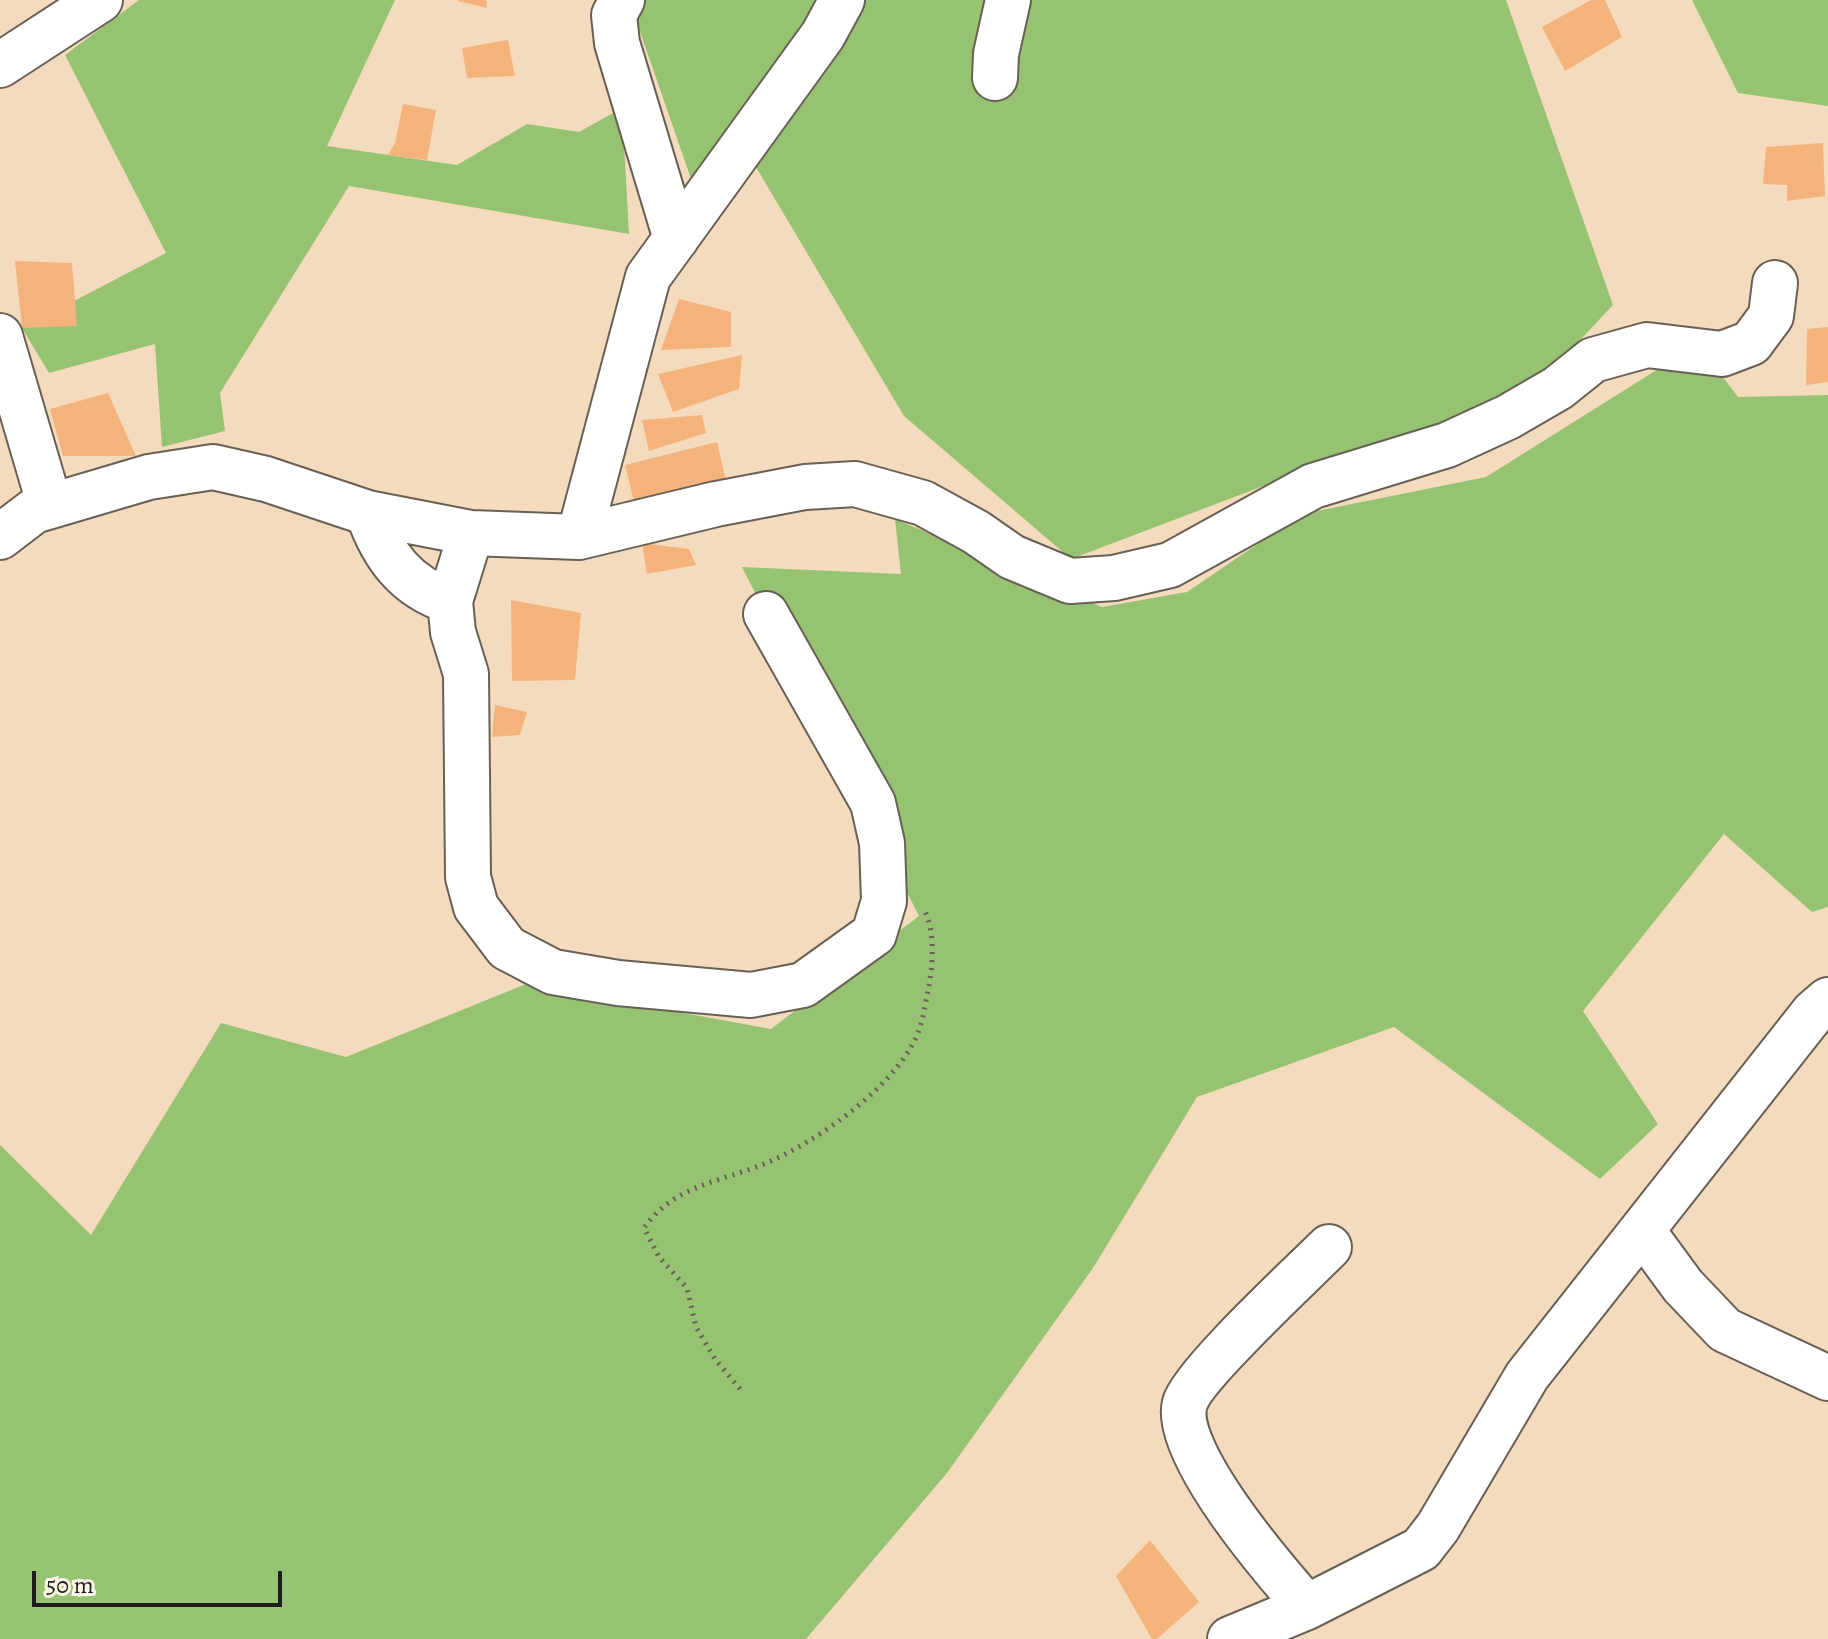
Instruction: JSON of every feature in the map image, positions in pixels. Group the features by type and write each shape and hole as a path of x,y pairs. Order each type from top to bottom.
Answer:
{"street":[{"path":"0,65 100,0"},
{"path":"622,0 614,15 617,43 676,239"},
{"path":"579,537 648,277 823,35 842,0"},
{"path":"995,78 996,54 1008,0"},
{"path":"0,537 34,511 149,477 213,467 266,479 368,513 471,533 579,537 716,504 805,487 855,484 923,503 976,532 1012,557 1070,581 1114,578 1170,565 1313,486 1447,445 1508,417 1558,388 1593,360 1647,345 1722,354 1751,343 1771,316 1775,283"},
{"path":"0,336 50,506"},
{"path":"368,513 377,540 399,568 422,592 450,601"},
{"path":"471,533 450,601 453,632 466,674 468,877 476,907 489,928 507,948 553,972 618,983 751,995 803,985 874,934 884,901 882,843 873,803 766,614"},
{"path":"1230,1639 1307,1607 1421,1549 1438,1527 1527,1376 1813,1013 1828,1000"},
{"path":"1642,1230 1683,1286 1725,1330 1828,1378"},
{"path":"1307,1607 1239,1524 1196,1457 1181,1418 1185,1400 1205,1373 1329,1247"}],"path":[{"path":"740,1389 715,1359 696,1327 687,1288 659,1257 644,1228 658,1208 705,1184 765,1164 819,1137 888,1078 920,1029 932,970 928,916 921,904"}],"green space":[{"path":"139,0 395,0 327,146 457,165 527,124 579,132 622,108 629,234 349,186 220,393 225,431 162,447 155,344 49,373 22,328 166,253 65,55"},
{"path":"629,0 1506,0 1613,305 1506,419 1324,463 1071,559 904,416 741,142 696,193"},
{"path":"1692,0 1828,0 1828,106 1738,93"},
{"path":"1698,344 1738,397 1828,395 1828,907 1812,912 1724,834 1583,1011 1658,1124 1600,1179 1394,1027 1197,1097 1093,1268 947,1473 806,1639 0,1639 0,1145 91,1235 221,1023 346,1057 526,984 771,1029 919,916 742,567 901,574 895,519 1102,607 1187,592 1302,514 1486,477"}],"building":[{"path":"458,0 486,0 487,8 458,1"},
{"path":"1591,0 1605,0 1622,37 1565,71 1542,27"},
{"path":"508,40 515,76 467,78 462,48"},
{"path":"403,104 436,110 427,160 388,155 395,143"},
{"path":"1823,143 1825,196 1787,201 1787,185 1763,184 1766,147"},
{"path":"15,261 72,263 77,326 22,328"},
{"path":"679,299 731,312 731,347 661,350"},
{"path":"1828,327 1828,382 1806,385 1807,329"},
{"path":"742,355 739,389 673,412 658,374"},
{"path":"108,393 136,456 63,456 50,409"},
{"path":"702,415 706,433 649,451 642,420"},
{"path":"717,442 728,490 635,506 625,465"},
{"path":"642,543 689,549 696,565 647,574"},
{"path":"511,600 581,613 575,680 512,681"},
{"path":"495,705 527,712 520,735 492,737"},
{"path":"1150,1540 1199,1602 1157,1639 1152,1639 1116,1576"}]}
